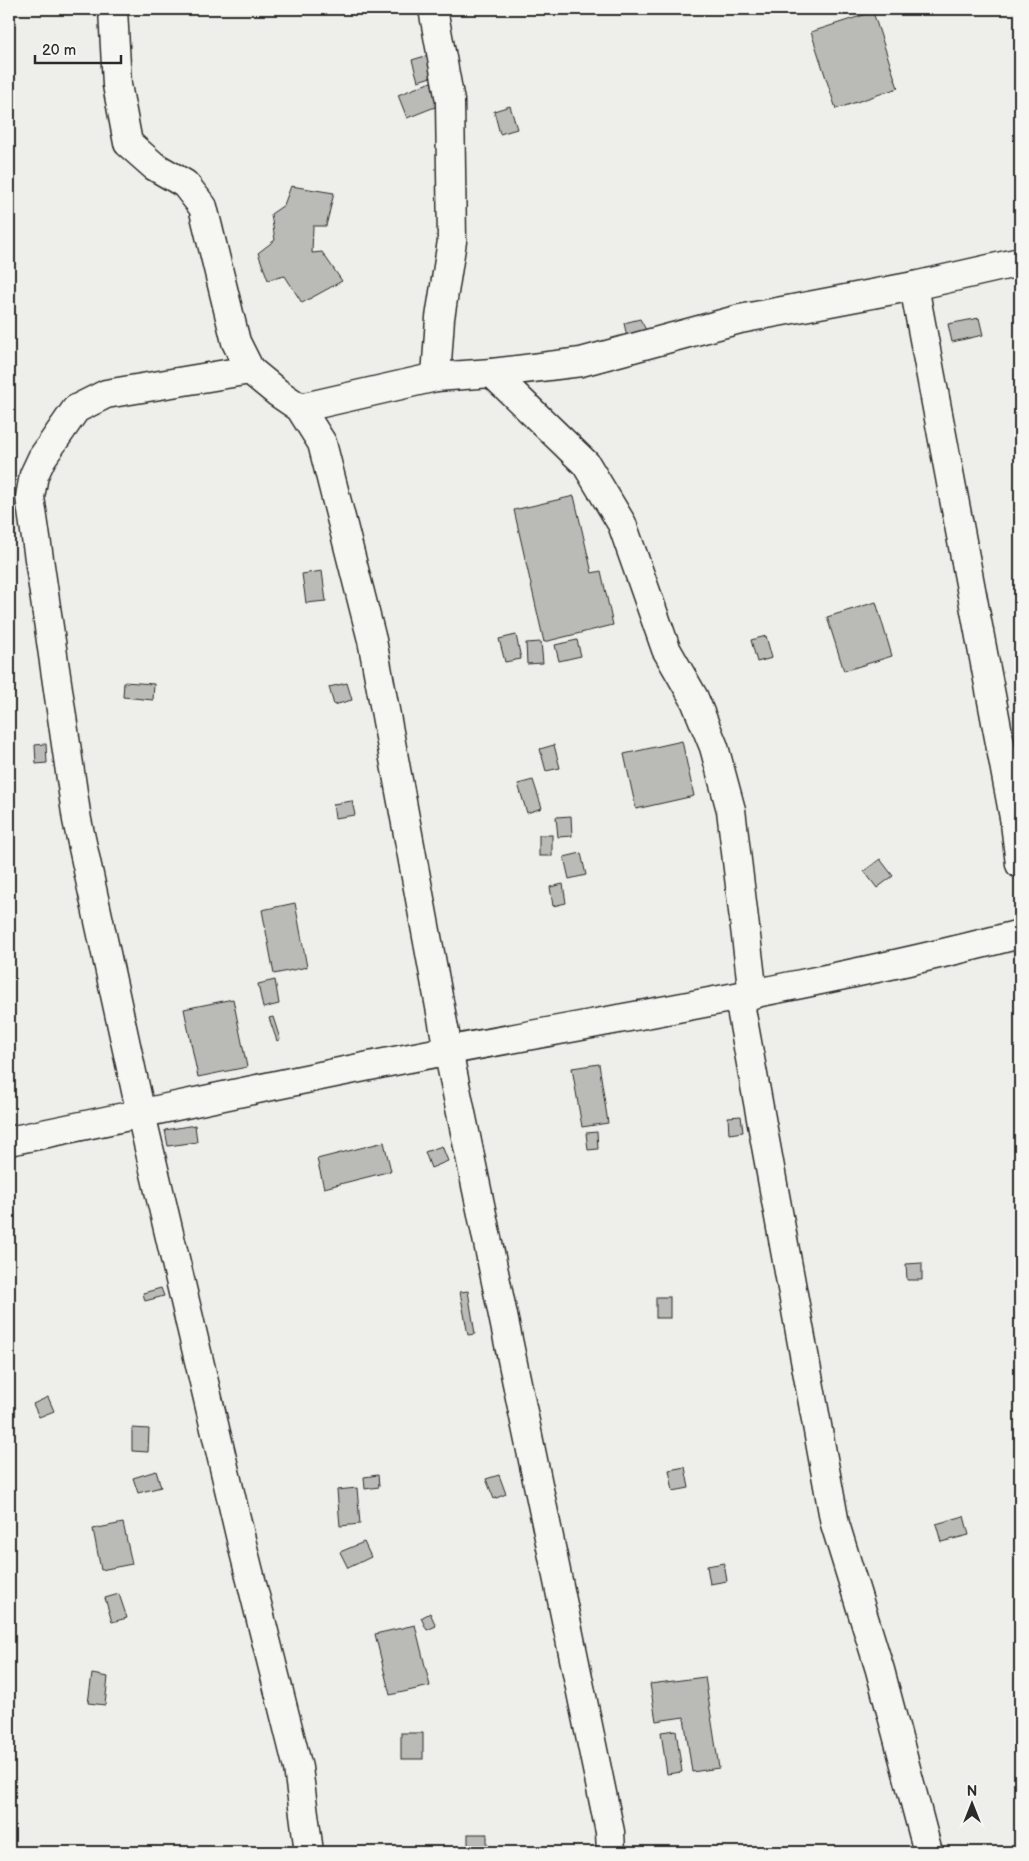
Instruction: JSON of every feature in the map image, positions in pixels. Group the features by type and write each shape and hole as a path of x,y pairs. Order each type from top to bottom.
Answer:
{"street":[{"path":"114,9 117,85 128,143 154,166 185,184 204,207 236,342 250,370 278,394 300,408 322,443 372,640 448,1050 610,1832 611,1852"},
{"path":"433,9 450,101 452,241 440,318 436,377"},
{"path":"300,408 436,377 492,373 581,362 740,318 914,286 1020,262"},
{"path":"914,286 1018,822 1020,864"},
{"path":"250,370 106,394 76,409 42,458 34,475 30,497 77,820 141,1114 243,1548 298,1768 310,1852"},
{"path":"492,373 586,464 622,524 666,649 694,698 714,747 731,810 746,996 835,1524 880,1670 928,1852"},
{"path":"9,1141 448,1050 746,996 957,950 1020,934"}],"building":[{"path":"873,12 898,88 836,109 811,32"},
{"path":"435,53 434,76 418,81 412,60"},
{"path":"431,82 440,105 407,118 398,95"},
{"path":"510,106 517,129 500,134 494,111"},
{"path":"291,186 334,193 326,226 313,226 312,253 322,252 342,281 302,303 285,276 268,280 258,253 275,240 271,214 284,205"},
{"path":"979,318 983,335 952,342 948,324"},
{"path":"640,319 650,337 628,342 624,323"},
{"path":"574,496 592,573 601,571 613,625 544,642 514,510"},
{"path":"322,571 326,601 306,603 302,574"},
{"path":"876,602 892,656 844,671 827,617"},
{"path":"516,635 521,659 505,662 499,639"},
{"path":"766,636 772,658 757,662 751,640"},
{"path":"577,640 581,656 559,661 555,645"},
{"path":"541,642 543,663 527,664 526,643"},
{"path":"124,682 154,684 153,700 123,697"},
{"path":"347,683 352,700 334,705 329,687"},
{"path":"682,741 694,796 636,809 624,754"},
{"path":"46,744 47,763 36,764 35,745"},
{"path":"554,745 560,768 546,771 540,749"},
{"path":"533,780 542,808 527,813 518,784"},
{"path":"352,801 355,815 335,818 333,804"},
{"path":"571,816 572,836 558,837 556,817"},
{"path":"539,835 552,835 552,856 539,856"},
{"path":"581,853 586,875 569,879 564,857"},
{"path":"880,859 893,876 877,888 864,871"},
{"path":"563,884 566,903 553,906 550,887"},
{"path":"295,903 307,967 274,974 262,910"},
{"path":"275,980 279,1004 263,1008 258,984"},
{"path":"233,999 247,1067 198,1077 184,1009"},
{"path":"273,1017 280,1039 277,1041 269,1018"},
{"path":"599,1064 608,1123 582,1127 572,1068"},
{"path":"741,1116 743,1132 729,1134 728,1117"},
{"path":"195,1125 197,1142 168,1146 165,1130"},
{"path":"597,1132 598,1149 588,1150 586,1133"},
{"path":"384,1142 391,1171 324,1188 317,1159"},
{"path":"442,1146 448,1161 431,1168 425,1152"},
{"path":"922,1263 922,1280 907,1280 906,1264"},
{"path":"161,1288 164,1296 145,1301 143,1293"},
{"path":"468,1291 475,1334 468,1335 460,1292"},
{"path":"656,1297 670,1297 670,1318 656,1318"},
{"path":"48,1397 54,1411 39,1417 33,1404"},
{"path":"132,1428 149,1429 148,1452 132,1451"},
{"path":"685,1467 689,1488 673,1491 669,1470"},
{"path":"156,1471 161,1487 138,1493 133,1478"},
{"path":"378,1475 379,1487 365,1489 364,1477"},
{"path":"499,1475 506,1494 494,1499 486,1479"},
{"path":"357,1488 360,1524 340,1526 337,1490"},
{"path":"964,1516 969,1535 941,1542 936,1524"},
{"path":"123,1523 132,1564 101,1570 93,1529"},
{"path":"364,1542 371,1557 348,1568 340,1552"},
{"path":"724,1563 727,1581 710,1584 707,1566"},
{"path":"119,1594 127,1618 112,1622 105,1598"},
{"path":"430,1613 436,1626 427,1630 421,1618"},
{"path":"415,1625 430,1686 390,1695 375,1634"},
{"path":"92,1674 108,1677 105,1705 88,1703"},
{"path":"705,1677 719,1768 692,1772 684,1717 656,1721 650,1684"},
{"path":"676,1730 682,1772 667,1774 661,1732"},
{"path":"401,1733 423,1733 423,1759 401,1759"},
{"path":"468,1834 487,1834 487,1852 468,1852"}]}
